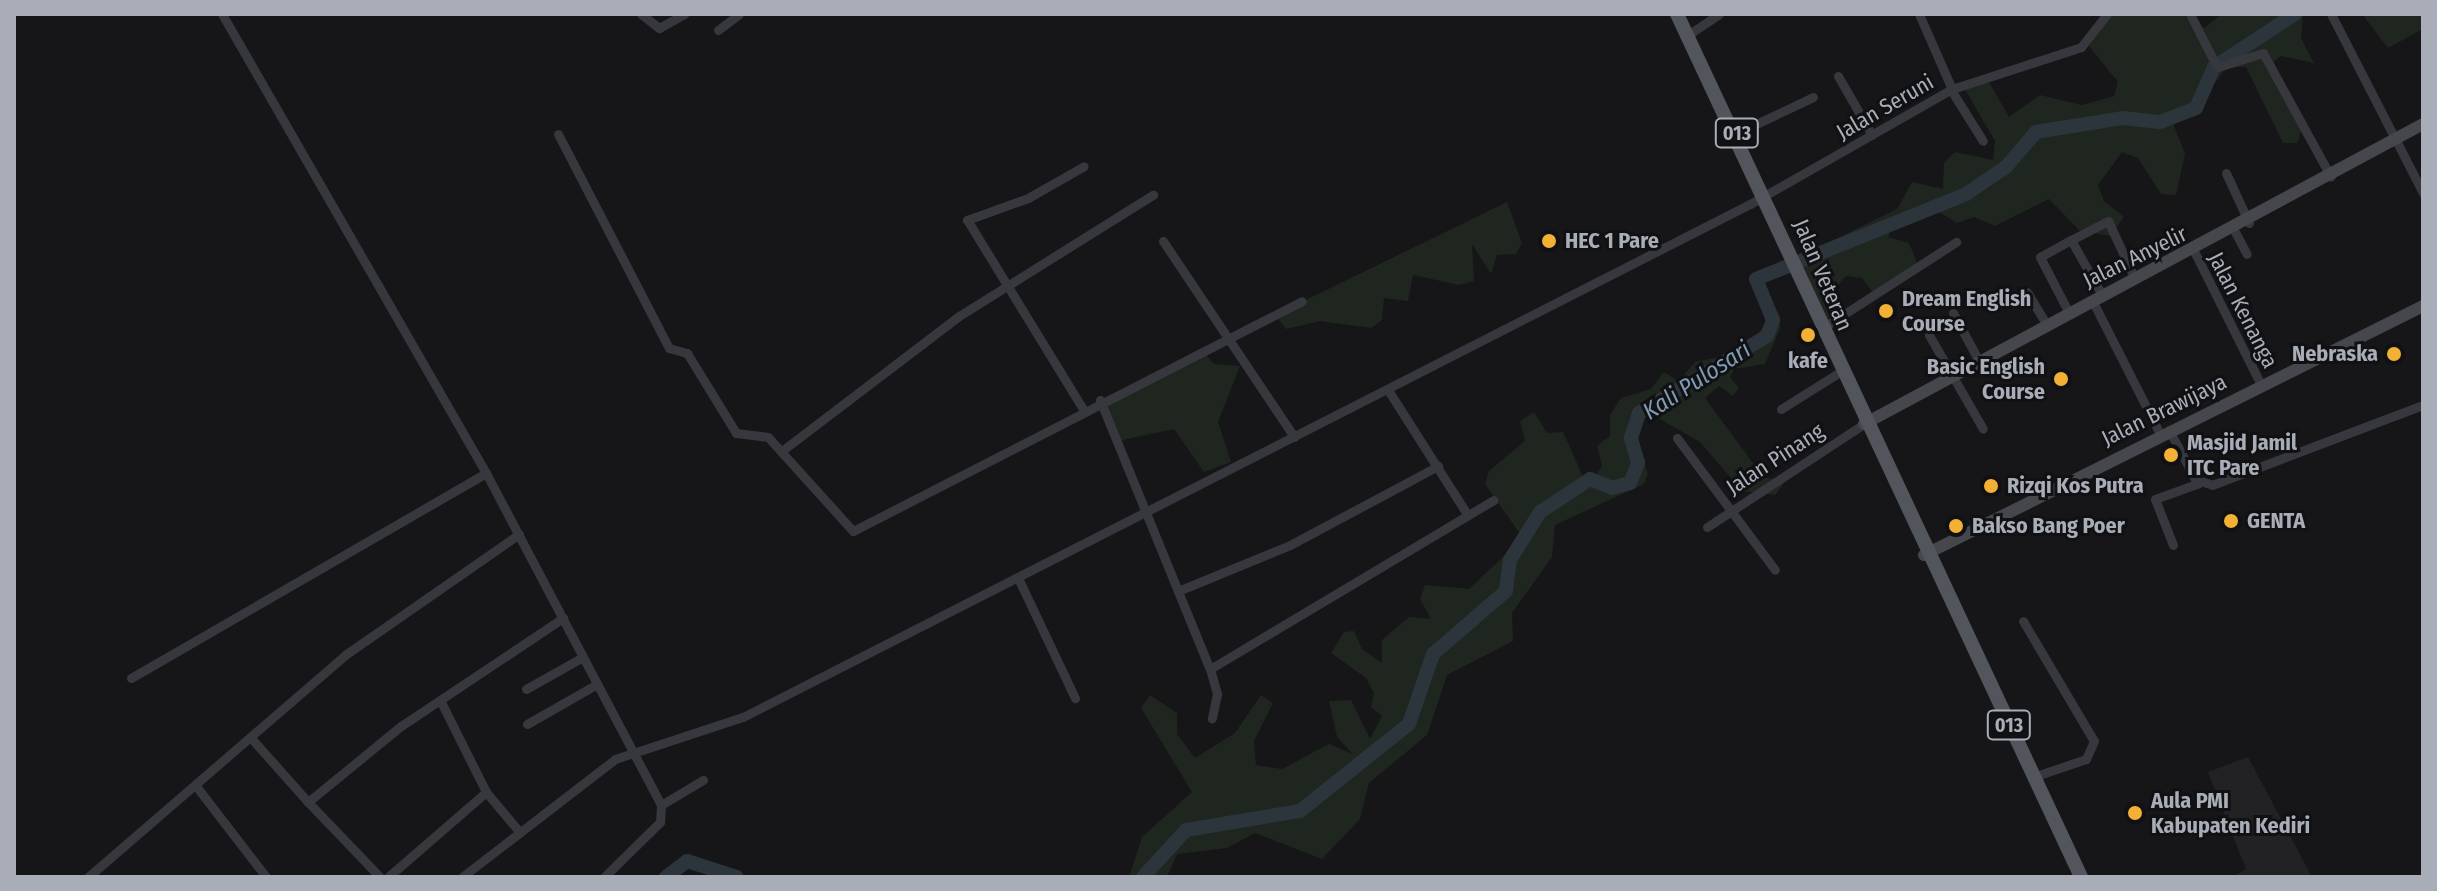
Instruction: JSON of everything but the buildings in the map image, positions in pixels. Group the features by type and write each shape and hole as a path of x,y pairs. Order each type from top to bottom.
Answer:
{"main road":[{"name":"Jalan Veteran","path":"1677,14 1737,133 1795,259 1821,329 1924,555"},
{"name":"013","path":"1924,555 2081,877"}],"street":[{"path":"222,14 486,473 661,805 660,822 604,877"},
{"path":"641,14 659,28 684,14"},
{"path":"718,30 739,14"},
{"path":"1688,35 1719,14"},
{"path":"1919,14 1951,89 1983,141"},
{"name":"Jalan Seruni","path":"462,877 517,829 632,751 743,717 1388,390 1763,195 1951,89 2081,47 2107,14"},
{"path":"2190,14 2217,65 2263,53 2331,177"},
{"path":"2331,14 2423,193"},
{"path":"1838,76 1872,135"},
{"path":"1737,133 1813,97"},
{"name":"Jalan Anyelir","path":"1864,424 2097,298 2249,223 2423,124"},
{"path":"558,134 669,348 687,353 741,438 763,434 783,450 853,531 1100,400 1302,301"},
{"path":"1083,409 968,217 1028,198 1084,166"},
{"path":"2226,173 2249,223"},
{"path":"783,450 1007,286 1153,195"},
{"path":"2069,313 2040,257 2071,240 2108,221 2135,279"},
{"path":"2234,230 2247,254"},
{"path":"2071,240 2164,432 2199,483"},
{"path":"1163,241 1294,437"},
{"path":"1821,329 1956,242"},
{"name":"Jalan Kenanga","path":"2194,251 2261,385"},
{"path":"2027,292 2047,325"},
{"name":"Jalan Brawijaya","path":"1924,555 2164,432 2423,306"},
{"path":"1953,313 1979,361"},
{"path":"1929,335 1983,429"},
{"path":"1781,409 1840,372"},
{"path":"1388,390 1467,514"},
{"path":"1100,400 1210,669 1217,694 1212,718"},
{"path":"2173,545 2155,499 2199,483 2212,485 2423,405"},
{"name":"Jalan Pinang","path":"1707,527 1864,424"},
{"path":"1677,438 1733,508 1775,570"},
{"path":"1178,591 1290,545 1438,466"},
{"path":"131,678 486,473"},
{"path":"1210,669 1493,500"},
{"path":"88,877 435,586 519,534"},
{"path":"1018,578 1075,698"},
{"path":"308,802 440,700 563,618"},
{"path":"2023,621 2094,741 2086,759 2033,777"},
{"path":"526,689 583,657"},
{"path":"527,724 597,684"},
{"path":"440,700 486,792 517,829"},
{"path":"251,738 380,877"},
{"path":"661,805 703,780"},
{"path":"196,786 266,877"},
{"path":"388,877 486,792"},
{"path":"96,869 105,877"}],"shaded area":[{"path":"2107,14 2187,14 2204,28 2222,14 2303,14 2301,38 2314,63 2281,56 2269,65 2301,131 2297,143 2283,143 2246,67 2227,67 2196,108 2171,118 2185,154 2176,195 2161,194 2138,158 2122,152 2098,185 2104,201 2124,217 2110,236 2080,231 2049,199 1995,226 1974,217 1957,223 1929,206 1895,218 1888,237 1909,243 1919,268 1876,297 1862,278 1846,276 1833,291 1842,317 1821,329 1795,259 1897,209 1912,182 1943,189 1944,163 1955,152 1993,160 1995,141 1963,86 1988,80 2009,117 2040,95 2082,105 2114,96 2118,82 2089,46"},
{"path":"2362,14 2423,14 2423,29 2388,48"},
{"path":"1507,202 1522,243 1516,254 1497,255 1491,274 1472,244 1474,281 1459,285 1413,275 1408,301 1384,298 1382,320 1371,328 1320,321 1286,329 1275,315"},
{"path":"1771,320 1781,326 1765,364 1734,369 1730,377 1739,388 1733,396 1719,386 1705,398 1764,478 1787,479 1775,495 1742,491 1700,442 1644,410 1631,438 1648,473 1644,484 1555,525 1552,557 1512,613 1513,641 1447,675 1427,735 1369,783 1360,819 1322,859 1255,833 1227,848 1177,854 1167,877 1129,877 1142,837 1192,792 1141,708 1150,695 1177,713 1177,734 1195,758 1235,733 1261,695 1273,703 1254,741 1256,765 1282,769 1329,744 1353,754 1337,737 1329,701 1351,700 1370,739 1382,716 1371,707 1374,693 1366,678 1331,653 1344,632 1354,631 1362,649 1382,663 1382,640 1409,617 1431,619 1420,599 1425,585 1469,589 1523,538 1485,484 1489,471 1525,441 1520,421 1534,412 1547,433 1563,432 1585,481 1593,479 1602,466 1597,446 1610,436 1610,415 1621,398 1651,389 1664,372 1679,381 1695,362 1739,353"},
{"path":"1202,350 1214,364 1240,366 1218,422 1231,462 1204,472 1174,429 1118,441 1100,400"},
{"path":"2248,757 2312,877 2233,877 2246,869 2208,772"}],"waterway":[{"name":"Kali Pulosari","path":"1143,877 1186,830 1300,811 1409,724 1433,654 1506,591 1510,560 1540,512 1590,479 1612,488 1630,483 1638,463 1631,438 1639,413 1767,336 1773,320 1756,279 1966,194 2006,167 2036,132 2122,118 2160,122 2196,108 2214,67 2295,14"},
{"name":"Kali Pulosari","path":"666,877 687,861 737,877"}],"place":[{"name":"HEC 1 Pare","path":"1549,241"},
{"name":"Dream English Course","path":"1886,311"},
{"name":"kafe","path":"1808,335"},
{"name":"Nebraska","path":"2394,354"},
{"name":"Basic English Course","path":"2061,379"},
{"name":"Masjid Jamil ITC Pare","path":"2171,455"},
{"name":"Rizqi Kos Putra","path":"1991,486"},
{"name":"GENTA","path":"2231,521"},
{"name":"Bakso Bang Poer","path":"1956,526"},
{"name":"Aula PMI Kabupaten Kediri","path":"2135,813"}]}
